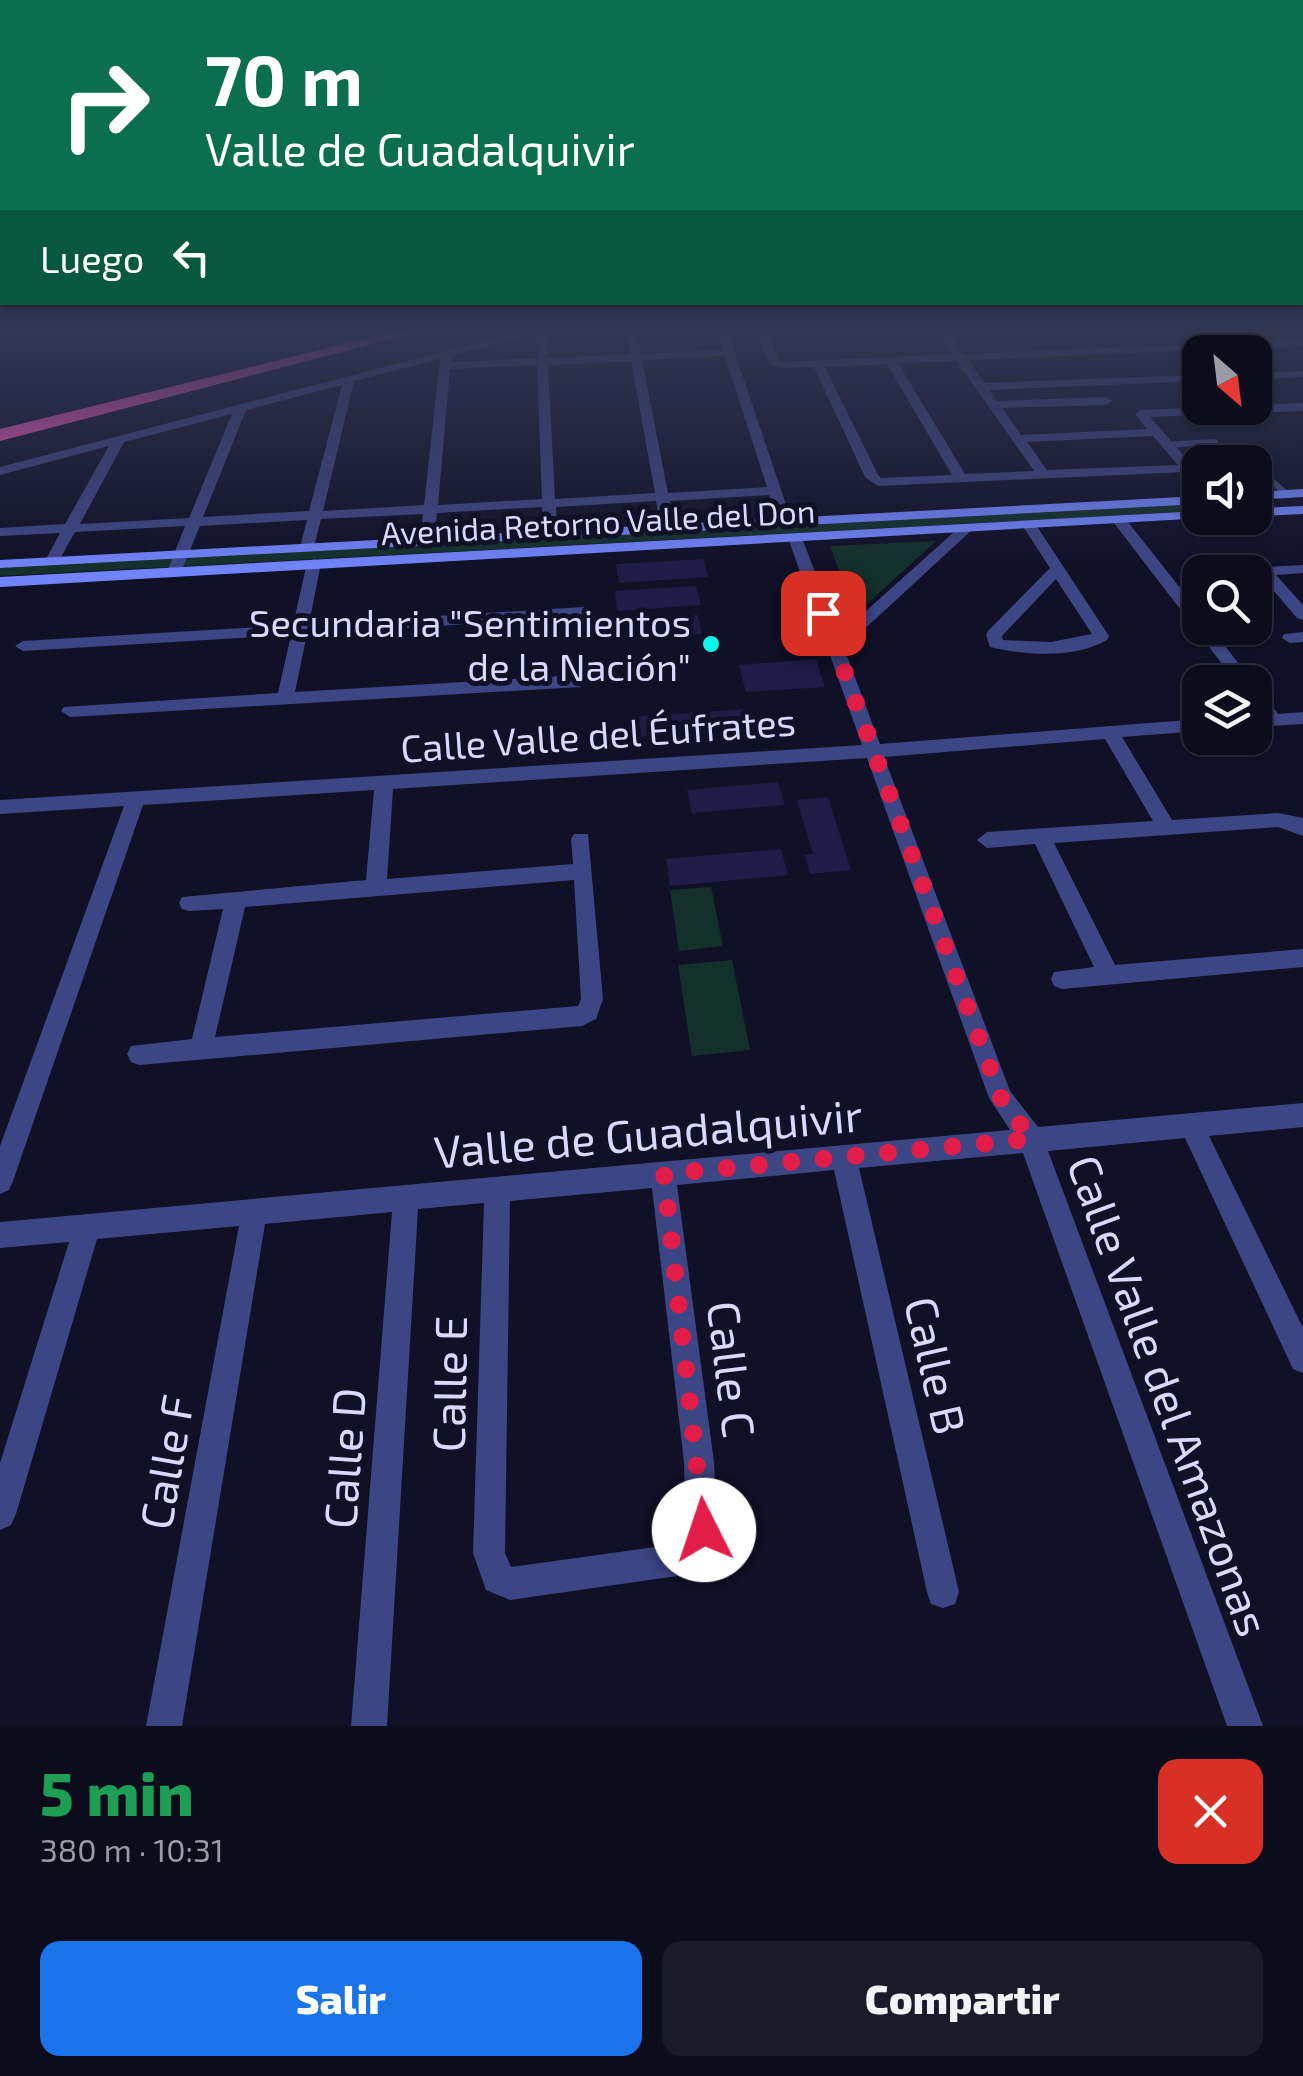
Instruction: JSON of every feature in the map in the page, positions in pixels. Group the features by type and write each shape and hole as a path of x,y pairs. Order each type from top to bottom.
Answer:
{"highway":[{"path":"0,426 62,411"},
{"path":"0,435 97,411"}],"street":[{"path":"0,471 230,411"},
{"path":"174,572 239,411"},
{"path":"285,700 316,516 342,411"},
{"path":"427,541 441,411"},
{"path":"543,411 550,534"},
{"path":"646,411 668,528"},
{"path":"749,411 785,522"},
{"path":"841,411 875,480 1182,476"},
{"path":"920,411 961,479"},
{"path":"997,411 1044,476"},
{"path":"1182,462 1141,414 1221,411"},
{"path":"1017,439 1154,432"},
{"path":"52,561 118,440"},
{"path":"0,532 775,491"},
{"path":"1272,495 1303,493"},
{"name":"Avenida Retorno Valle del Don","path":"0,582 174,572 427,541 1182,501"},
{"path":"1272,511 1303,510"},
{"name":"Avenida Retorno Valle del Don","path":"0,564 182,554 310,555 795,538 1182,517"},
{"path":"1119,520 1182,600"},
{"path":"1029,525 1099,632 1100,639 1088,644 1009,647 996,643 994,635 1057,568"},
{"path":"835,647 968,528"},
{"name":"Calle Valle del Amazonas","path":"795,538 1001,1098 1031,1139 1244,1726"},
{"path":"1272,571 1303,569"},
{"path":"1272,579 1303,615"},
{"path":"23,646 584,612"},
{"path":"1217,645 1232,665"},
{"path":"70,711 580,682"},
{"path":"1272,720 1303,718"},
{"name":"Calle Valle del Éufrates","path":"0,807 384,784 1182,726"},
{"path":"1110,732 1168,830"},
{"path":"376,888 384,784"},
{"path":"0,1181 137,796"},
{"path":"987,840 1278,820 1296,823 1303,829"},
{"path":"1042,838 1110,975"},
{"path":"139,1054 574,1018 588,1012 592,999 581,839"},
{"path":"189,903 583,871"},
{"path":"201,1049 236,899"},
{"path":"1062,979 1303,958"},
{"name":"Valle de Guadalquivir","path":"0,1235 1303,1114"},
{"path":"1191,1124 1303,1359"},
{"name":"Calle B","path":"844,1158 942,1592"},
{"name":"Calle C","path":"498,1578 510,1584 677,1560 687,1557 702,1541 700,1462 664,1174"},
{"name":"Calle E","path":"496,1189 489,1553 498,1578"},
{"name":"Calle D","path":"370,1726 406,1196"},
{"name":"Calle F","path":"164,1726 254,1214"},
{"path":"3,1496 86,1230"}],"lane":[{"path":"1166,445 1215,442"},
{"path":"1272,481 1286,494"}],"green space":[{"path":"1182,503 1182,512 0,576 0,565"},
{"path":"936,541 855,615 830,546"},
{"path":"711,887 723,946 679,951 670,890"},
{"path":"732,960 750,1050 692,1056 678,965"}],"building":[{"path":"704,559 708,577 619,583 616,564"},
{"path":"696,586 701,605 617,611 615,591"},
{"path":"698,615 702,634 615,640 613,621"},
{"path":"816,659 825,687 746,692 739,665"},
{"path":"745,709 749,728 637,737 634,717"},
{"path":"778,782 785,805 692,813 687,790"},
{"path":"828,797 851,870 810,874 805,855 813,854 797,800"},
{"path":"781,849 788,875 670,886 666,859"}],"place":[{"name":"Secundaria \"Sentimientos de la Nación\"","path":"711,644"}],"route":[{"path":"704,1530 700,1462 664,1174 1031,1139 1002,1102 823,613"}]}
